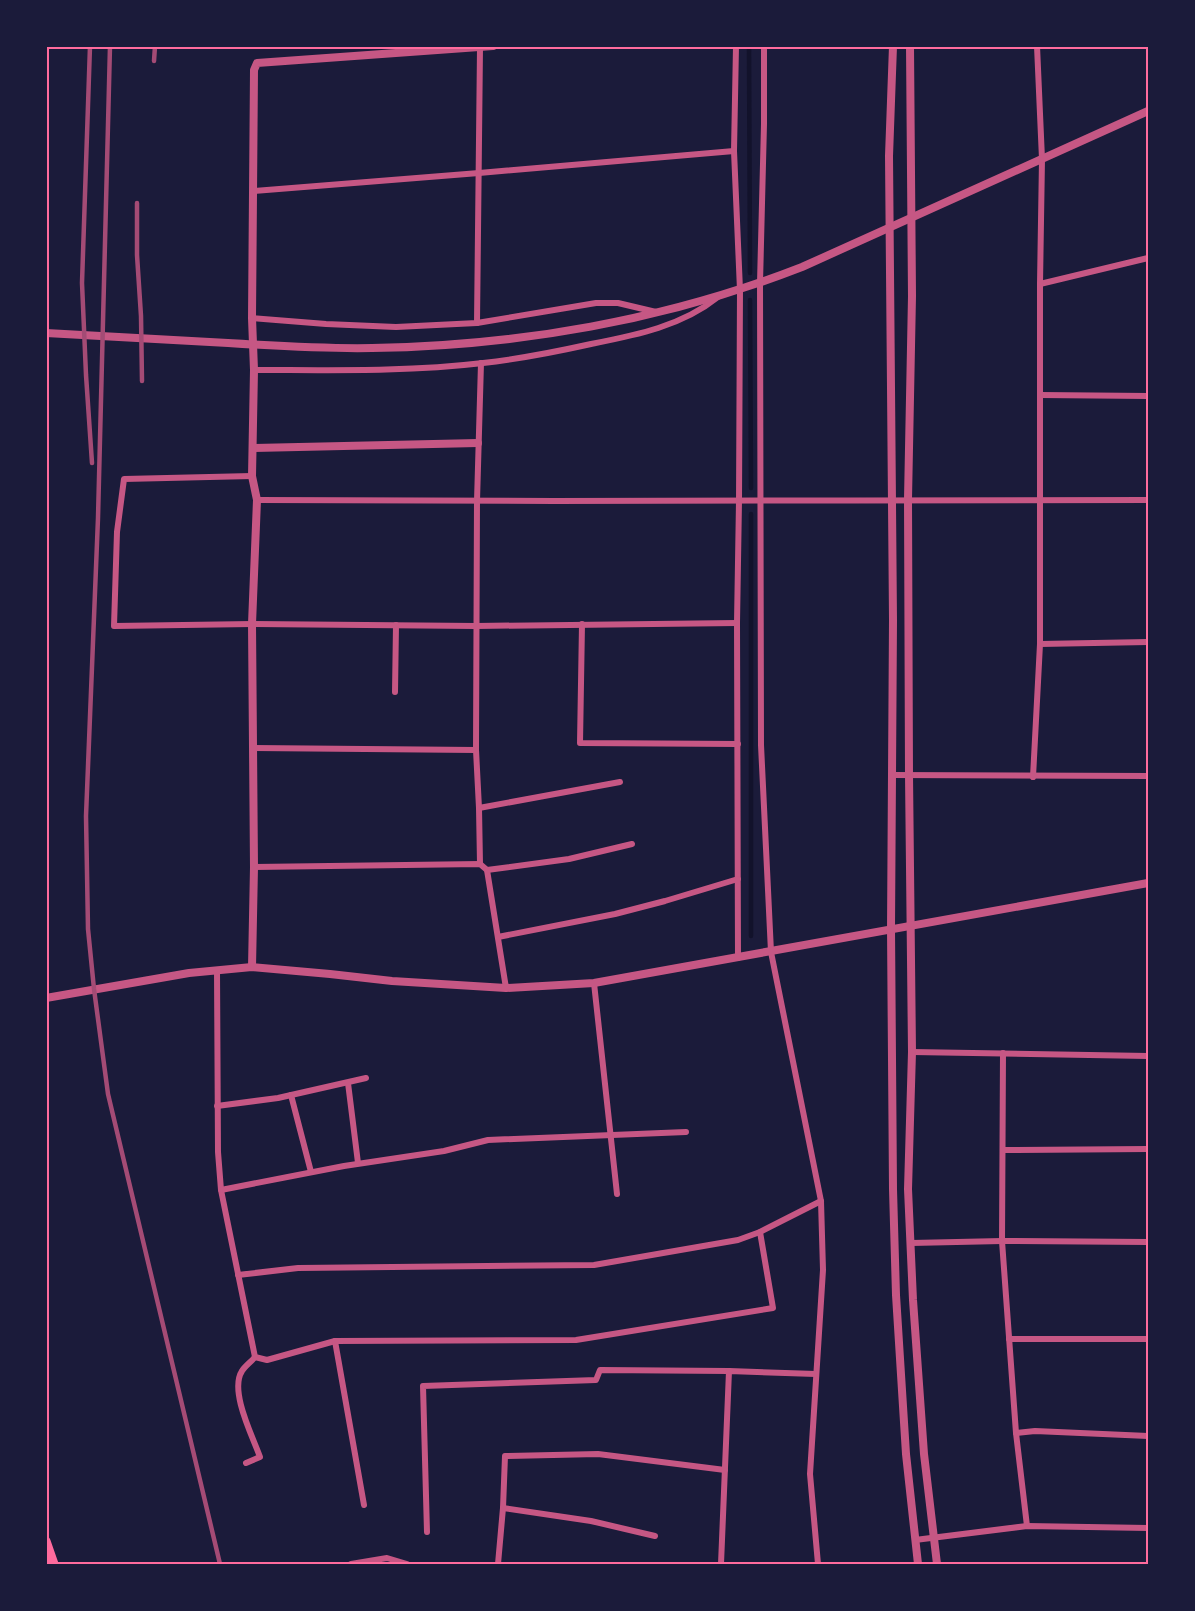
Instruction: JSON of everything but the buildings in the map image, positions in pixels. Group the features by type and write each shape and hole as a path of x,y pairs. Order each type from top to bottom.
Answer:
{"highway":[{"path":"46,1541 54,1564"}],"street":[{"path":"252,968 254,867 252,624 257,500 252,476 254,70 257,63 493,46"},
{"path":"736,46 734,150 740,290 737,623 738,958"},
{"path":"764,46 760,283 761,745 771,952 821,1201 823,1270 810,1474 818,1564"},
{"path":"893,46 889,156 893,1190 896,1295 906,1454 918,1564"},
{"path":"910,46 912,296 908,499 912,1052 908,1189 924,1454 937,1564"},
{"path":"1033,777 1040,644 1042,159 1037,46"},
{"path":"477,323 480,48"},
{"path":"46,333 288,346 372,348 464,344 534,336 607,322 719,296 802,267 1149,111"},
{"path":"253,191 734,150"},
{"path":"1040,284 1149,258"},
{"path":"254,370 400,368 481,363 558,351 613,340 669,325 702,310 719,296"},
{"path":"252,318 396,327 477,323 596,303 618,303 656,312"},
{"path":"480,864 476,750 477,501 481,363"},
{"path":"1040,395 1149,396"},
{"path":"253,448 478,443"},
{"path":"252,476 124,479 117,532 114,626 737,623"},
{"path":"257,500 1149,500"},
{"path":"582,624 580,743 738,744"},
{"path":"395,692 396,625"},
{"path":"1040,644 1149,642"},
{"path":"253,748 476,750"},
{"path":"891,775 1149,776"},
{"path":"479,808 620,782"},
{"path":"487,870 569,859 632,844"},
{"path":"254,867 480,864 487,870 506,988"},
{"path":"498,937 615,914 738,879"},
{"path":"46,998 189,973 252,968 392,981 506,988 594,983 1149,883"},
{"path":"217,970 217,1106 221,1190 255,1358"},
{"path":"594,983 617,1194"},
{"path":"912,1052 1149,1056"},
{"path":"1003,1053 1002,1241 1016,1433 1026,1526"},
{"path":"217,1106 291,1095 366,1078"},
{"path":"348,1083 358,1163"},
{"path":"291,1095 311,1172"},
{"path":"221,1190 358,1163 444,1151 488,1140 686,1132"},
{"path":"1003,1150 1149,1149"},
{"path":"238,1275 298,1268 594,1265 738,1240 760,1233 821,1201"},
{"path":"255,1358 267,1360 335,1341 576,1340 773,1308 760,1233"},
{"path":"911,1243 1149,1242"},
{"path":"1009,1339 1149,1339"},
{"path":"335,1341 364,1505"},
{"path":"246,1463 261,1457 240,1404 241,1373 255,1358"},
{"path":"428,1532 423,1386 596,1380 600,1370 816,1374"},
{"path":"721,1564 729,1371"},
{"path":"1016,1433 1035,1431 1149,1436"},
{"path":"498,1564 505,1456 598,1454 725,1470"},
{"path":"503,1508 591,1521 655,1536"},
{"path":"915,1540 1026,1526 1149,1528"},
{"path":"351,1564 387,1558 407,1564"}],"waterway":[{"path":"749,46 750,273"},
{"path":"750,300 751,488"},
{"path":"751,514 751,936"}],"railway":[{"path":"90,46 82,283 92,463"},
{"path":"110,46 98,518 86,816 88,929 108,1094 220,1564"},
{"path":"154,61 155,46"},
{"path":"137,203 142,381"}]}
